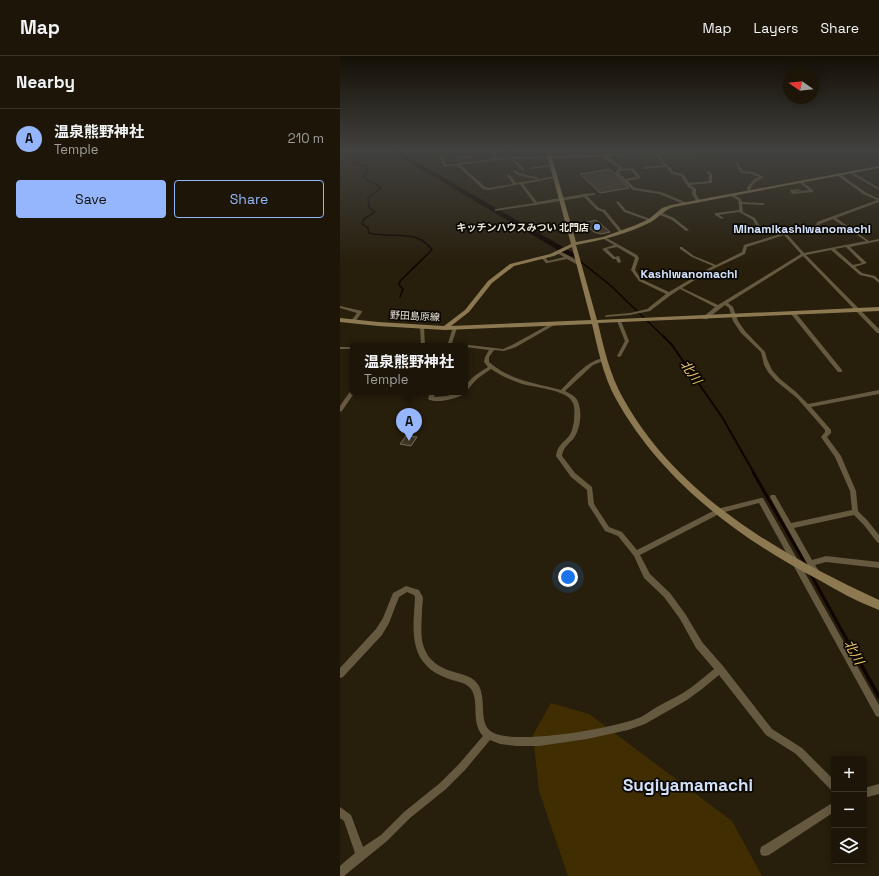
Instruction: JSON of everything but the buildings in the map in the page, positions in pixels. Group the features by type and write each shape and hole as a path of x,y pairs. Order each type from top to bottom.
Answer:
{"street":[{"path":"525,189 536,204"},
{"path":"559,189 604,359 618,397 638,430 675,473 719,511 747,532 796,563 813,570 879,605"},
{"path":"636,189 660,193 684,203"},
{"path":"694,189 694,194 698,201"},
{"name":"野田島原線","path":"340,320 445,328 468,311 490,282 509,266 515,263 543,257 574,244 604,238 621,232 651,220 668,207 764,189"},
{"path":"799,189 801,191 812,191 810,189"},
{"path":"857,189 874,202"},
{"path":"858,189 879,200"},
{"path":"496,210 594,194"},
{"path":"584,195 598,209 604,211 621,232"},
{"path":"732,195 739,199 741,206 740,211"},
{"path":"607,316 641,312 716,266 744,253 745,246 798,229 818,226 818,223 879,200"},
{"path":"618,202 625,210 651,220"},
{"path":"739,202 763,204"},
{"path":"722,218 716,214 740,211 754,219 758,226 772,230 780,235"},
{"path":"659,213 673,219 687,230"},
{"path":"834,218 868,242"},
{"path":"785,233 803,254 879,332"},
{"path":"604,238 636,256 633,270 640,280 669,294"},
{"path":"705,318 718,307 803,254 879,240"},
{"path":"616,246 604,249 614,258 618,257 619,262"},
{"path":"847,246 865,262 852,266"},
{"path":"681,248 686,253 698,260 705,261 716,266"},
{"path":"832,249 861,274 874,278 879,282"},
{"path":"560,250 579,264"},
{"path":"543,257 547,262 568,257"},
{"path":"680,288 718,307"},
{"path":"725,303 731,307 732,316 745,335 763,352 764,364 778,381 794,393 828,430 828,433 824,437 838,456 853,491 856,512 879,540"},
{"path":"340,307 360,312 353,322"},
{"path":"445,328 619,322 879,309"},
{"path":"793,313 840,371"},
{"path":"632,314 633,321"},
{"path":"619,322 627,341 619,356"},
{"path":"468,346 504,350 554,324"},
{"path":"422,327 423,343"},
{"path":"451,343 455,328"},
{"path":"492,349 486,360 491,367 512,378 567,393 574,399 577,409 574,432 560,448 559,456 573,475 590,489 591,504 607,529 620,534 636,554 647,576 667,595 683,617 699,646 720,669 769,732 799,751 831,784"},
{"path":"561,392 591,364 604,359"},
{"path":"468,386 474,379 491,367"},
{"path":"806,406 879,392"},
{"path":"340,410 350,395"},
{"path":"432,395 431,399 437,400 458,395"},
{"path":"773,498 790,526 813,570"},
{"path":"636,554 719,511 761,500 879,713"},
{"path":"790,526 856,512"},
{"path":"813,570 826,559 879,565"},
{"path":"340,674 380,632 396,594 401,590 410,589 416,592 419,597 418,636 419,648 422,656 429,665 438,671 468,681 475,687 480,722 483,730 488,736 501,741 513,742 578,737 642,721 691,693 720,669"},
{"path":"340,872 384,838 407,815 443,786 462,767 488,736"},
{"path":"867,792 879,789"},
{"path":"765,851 831,810"},
{"path":"340,812 348,818 361,855"}],"shaded area":[{"path":"551,703 589,714 732,821 762,876 568,876 539,791 533,735"}],"waterway":[{"path":"379,189 368,198 369,207 375,212 364,219 362,224 368,228 369,233 412,237 426,243 432,250 400,281 399,285 403,289 400,297"},
{"name":"北川","path":"459,189 571,254"},
{"name":"北川","path":"571,254 610,285 664,337"},
{"name":"北川","path":"664,337 672,345 722,417 754,473"},
{"name":"北川","path":"753,472 806,565"},
{"name":"北川","path":"810,573 852,649"},
{"name":"北川","path":"852,648 879,697"}],"place":[{"name":"キッチンハウスみつい 北門店","path":"597,227"},
{"name":"温泉熊野神社","path":"409,441"}],"district":[{"name":"Minamikashiwanomachi","path":"802,229"},
{"name":"Kashiwanomachi","path":"689,274"},
{"name":"Sugiyamamachi","path":"688,785"}]}
